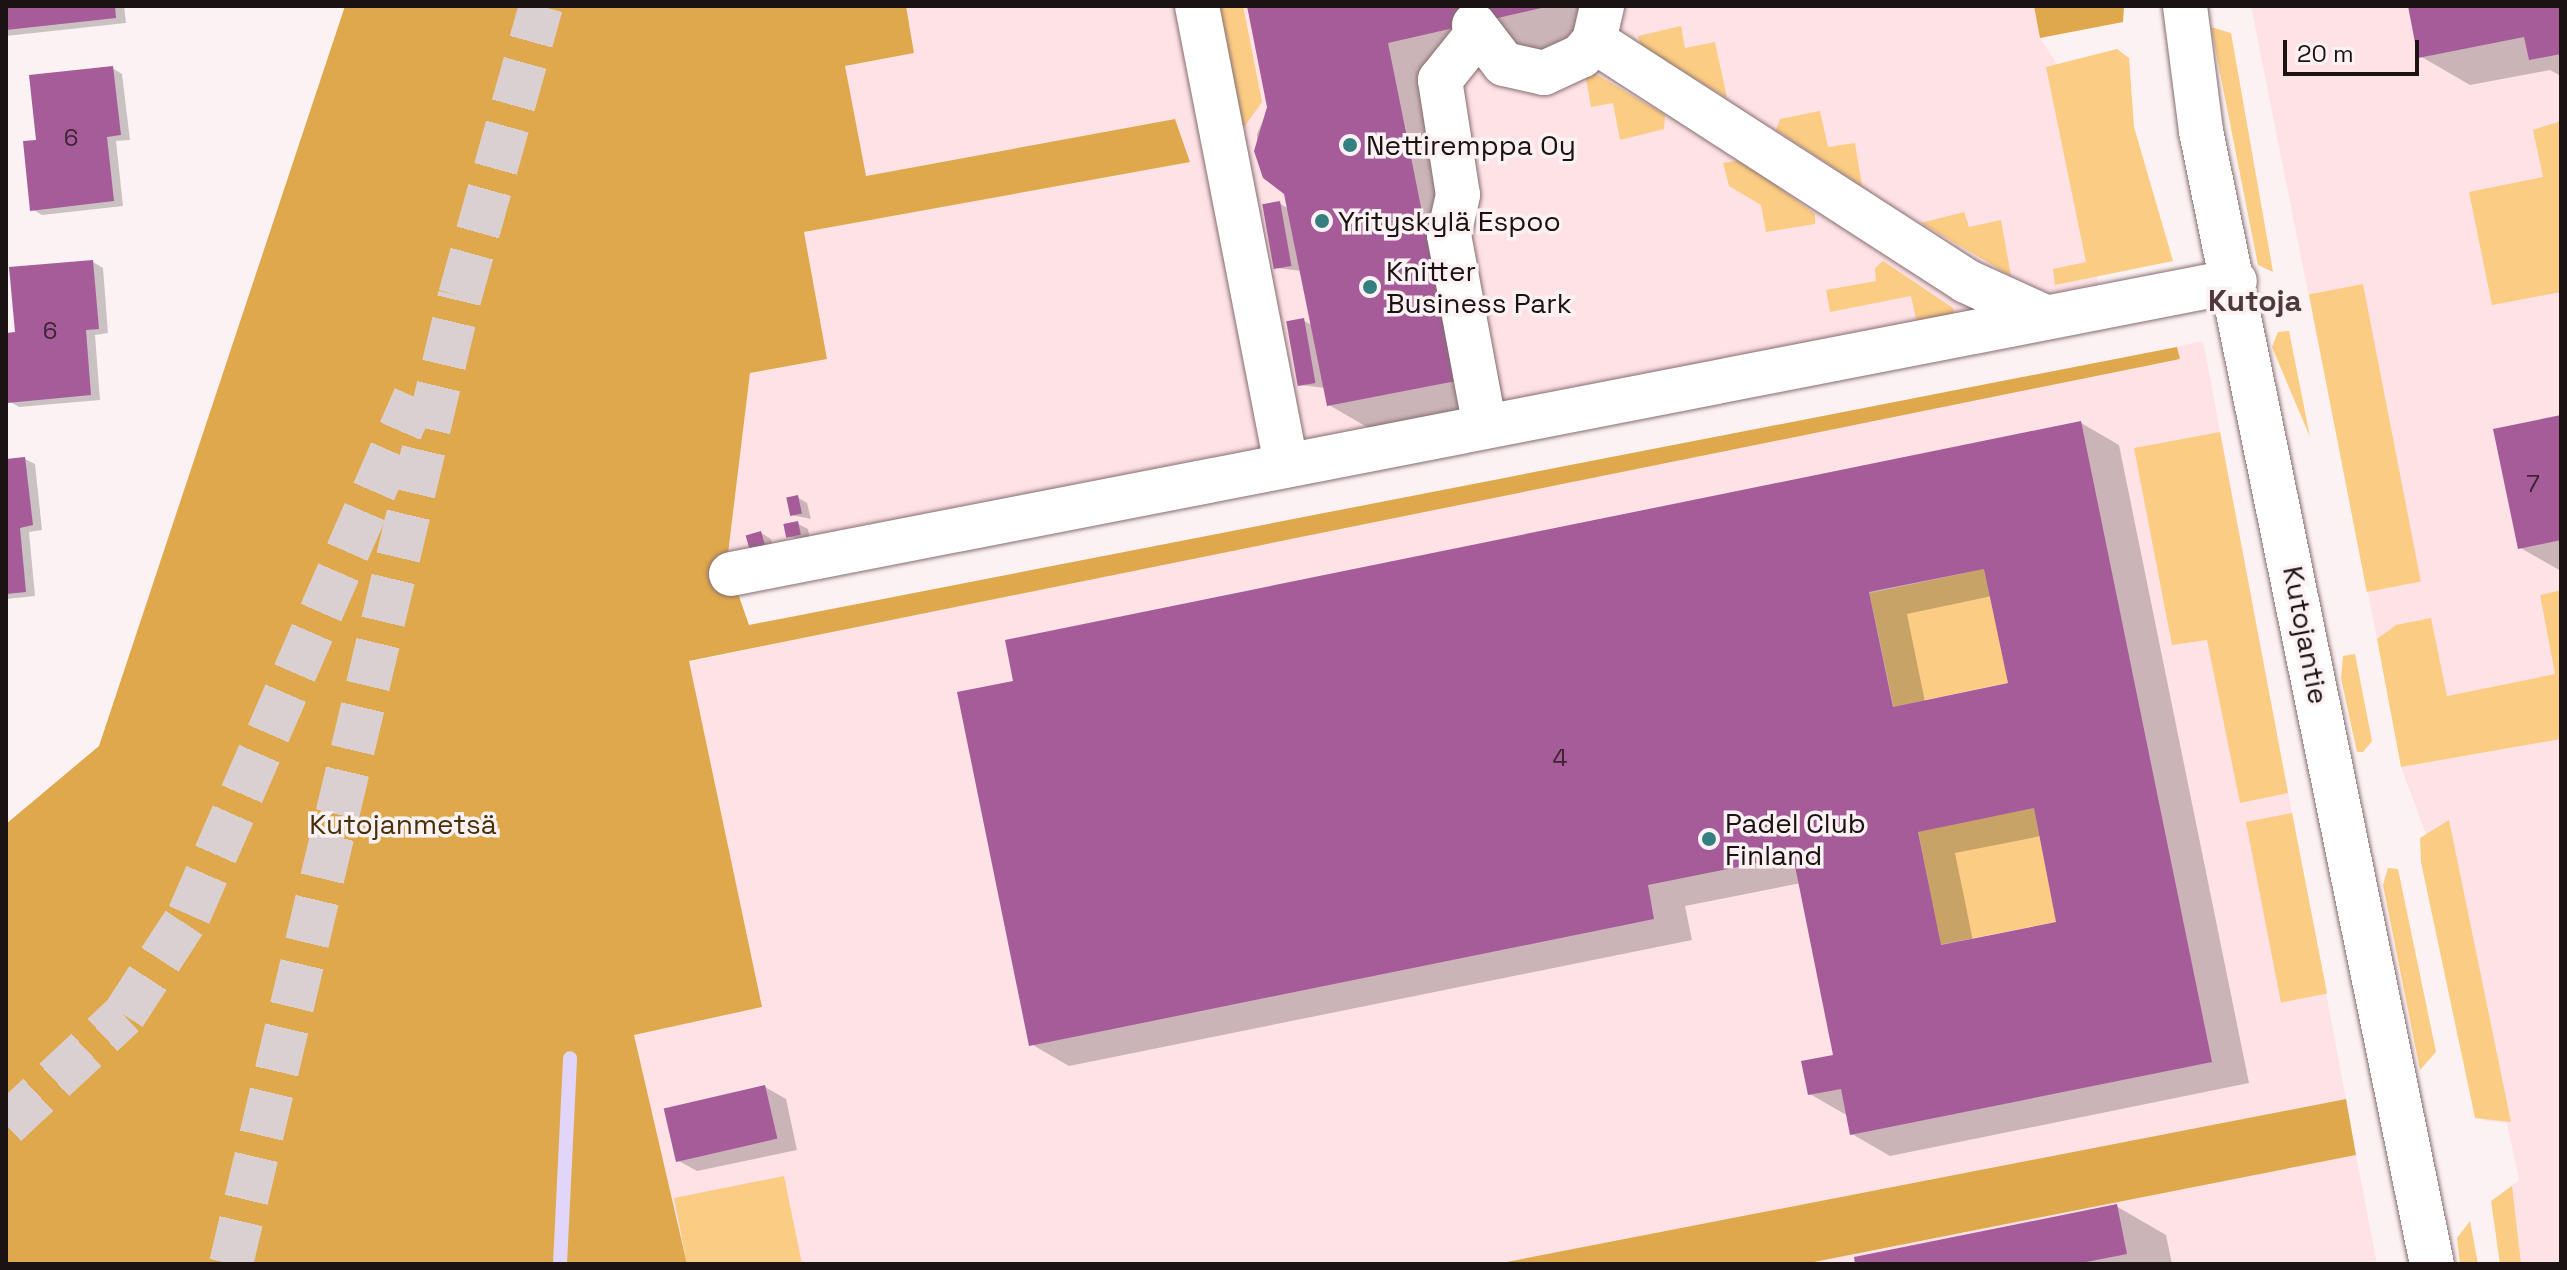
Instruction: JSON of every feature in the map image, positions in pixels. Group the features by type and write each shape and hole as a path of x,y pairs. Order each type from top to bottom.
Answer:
{"street":[{"path":"1197,6 1286,465"},
{"name":"Kutojantie","path":"2185,6 2201,131 2235,281 2432,1264"},
{"path":"1485,427 1449,235 1458,195 1440,80 1475,29 1504,64 1523,72 1564,67 1598,24 1966,281 2045,317"},
{"path":"731,574 2235,281"}],"shaded area":[{"path":"906,6 2034,6 2040,38 2059,67 2105,320 1271,491 727,562 750,373 827,358 804,232 1190,161 1175,119 865,176 845,66 914,53"},
{"path":"1216,6 1243,6 1262,102 1239,134"},
{"path":"2251,6 2561,6 2561,590 2540,595 2556,674 2447,696 2396,625 2377,639"},
{"path":"1681,26 1685,48 1715,42 1727,98 1641,46 1638,36"},
{"path":"2211,27 2231,33 2273,272 2258,265"},
{"path":"2117,49 2129,58 2134,127 2173,261 2055,285 2053,269 2086,262 2046,67"},
{"path":"1584,67 1665,115 1664,129 1620,140 1613,103 1591,107"},
{"path":"1820,111 1828,147 1855,143 1862,186 1776,130 1780,119"},
{"path":"2561,121 2561,292 2492,305 2469,192 2543,177 2533,130"},
{"path":"1742,160 1815,214 1815,224 1766,232 1761,205 1729,186 1723,163"},
{"path":"1964,212 1969,227 2001,220 2011,276 1921,223"},
{"path":"1883,261 1953,308 1954,314 1917,323 1911,296 1830,312 1826,290 1876,281 1875,268"},
{"path":"2363,284 2421,581 2367,592 2309,294"},
{"path":"2289,331 2310,437 2272,347 2278,332"},
{"path":"2203,341 2346,1099 1496,1264 687,1264 634,1035 762,1007 689,662"},
{"path":"2220,432 2288,793 2240,803 2207,640 2172,645 2134,448"},
{"path":"1984,569 2008,682 1894,707 1870,593"},
{"path":"2561,590 2561,739 2401,767 2377,639 2396,625 2431,618 2447,696 2555,674 2540,595"},
{"path":"2355,654 2372,741 2363,752 2357,752 2341,678 2343,656"},
{"path":"2561,739 2561,1264 2514,1264 2500,1194 2519,1180 2507,1123 2485,1121 2428,840 2401,767"},
{"path":"2034,808 2056,922 1940,944 1918,831"},
{"path":"2292,813 2327,994 2281,1003 2246,822"},
{"path":"2449,820 2511,1122 2475,1118 2421,862 2420,838"},
{"path":"2388,868 2398,869 2436,1052 2420,1070 2383,885"},
{"path":"2356,1155 2377,1264 1804,1264"},
{"path":"784,1176 802,1264 687,1264 674,1198"},
{"path":"2512,1186 2521,1264 2500,1264 2491,1201"},
{"path":"2470,1221 2478,1264 2460,1264 2457,1238"}],"green space":[{"name":"Kutojanmetsä","path":"345,6 906,6 914,53 845,66 866,176 1175,119 1190,162 804,232 827,359 750,373 727,562 749,625 2177,347 2180,359 689,661 762,1007 634,1035 687,1264 6,1264 6,824 99,746"},
{"path":"2034,6 2124,6 2123,22 2040,38"},
{"path":"2346,1099 2356,1155 1804,1264 1496,1264"}],"building":[{"path":"6,6 115,6 116,18 6,30"},
{"name":"Knitter Business Park","path":"1247,6 1550,6 1388,43 1456,381 1327,406 1284,194 1263,178 1254,151 1267,107"},
{"path":"2408,6 2561,6 2561,54 2529,60 2524,37 2418,58"},
{"path":"113,66 121,135 107,137 114,201 30,211 23,141 36,140 29,75"},
{"path":"1280,201 1291,266 1274,269 1262,204"},
{"path":"93,260 99,329 86,330 91,395 7,403 6,333 15,332 9,267"},
{"path":"1304,318 1315,383 1298,386 1286,321"},
{"path":"2561,415 2561,540 2518,549 2493,429"},
{"path":"2081,421 2212,1062 1850,1135 1841,1089 1808,1095 1801,1061 1833,1055 1793,856 1648,885 1654,919 1029,1046 957,692 1013,681 1005,640","holes":["1984,569 2008,683 1893,707 1869,592","2034,808 2056,922 1941,945 1918,832"]},
{"path":"25,457 33,525 20,528 26,592 6,594 6,459"},
{"path":"798,495 802,514 790,516 786,497"},
{"path":"798,521 801,535 786,538 783,524"},
{"path":"761,531 766,549 751,554 746,535"},
{"path":"765,1085 777,1139 676,1162 664,1108"},
{"path":"2117,1204 2127,1254 2076,1264 1855,1264 1854,1257"}],"waterway":[{"path":"560,1264 570,1058"}],"tunnel":[{"path":"231,1264 460,296 541,6"},
{"path":"6,1125 124,1015 189,915 415,397"}],"place":[{"name":"Nettiremppa Oy","path":"1350,145"},
{"name":"Yrityskylä Espoo","path":"1322,221"},
{"name":"Knitter Business Park","path":"1370,287"},
{"name":"Padel Club Finland","path":"1709,839"}],"district":[{"name":"Kutoja","path":"2255,301"}]}
